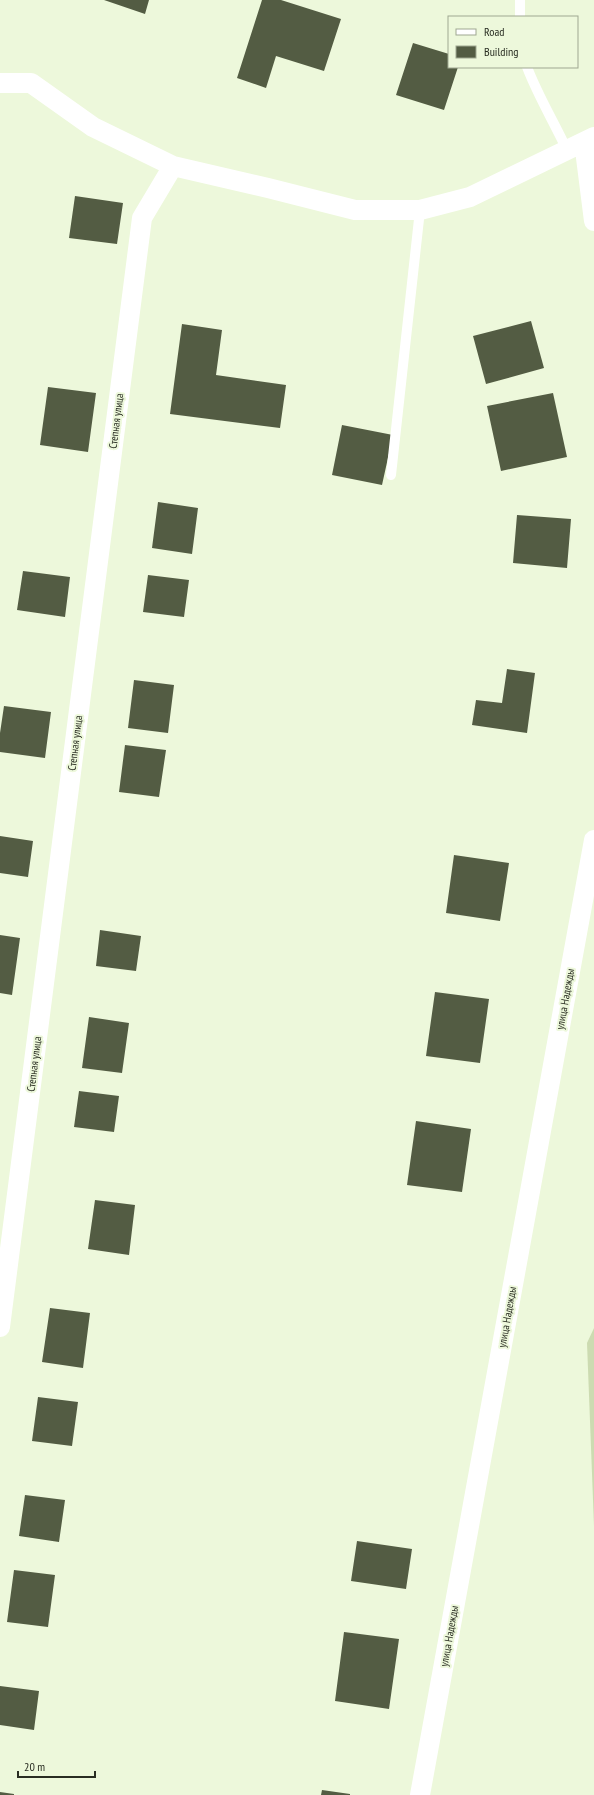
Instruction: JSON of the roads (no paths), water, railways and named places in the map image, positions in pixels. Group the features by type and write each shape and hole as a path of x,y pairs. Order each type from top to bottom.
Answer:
{"street":[{"path":"0,83 31,83 93,127 173,166 355,210 420,210 470,197 582,143 594,221"},
{"name":"Степная улица","path":"0,1327 142,218 173,166"},
{"name":"улица Надежды","path":"420,1795 594,840"}],"lane":[{"path":"520,0 520,16"},
{"path":"527,68 536,93 556,126 582,143"},
{"path":"391,475 420,210"}]}
